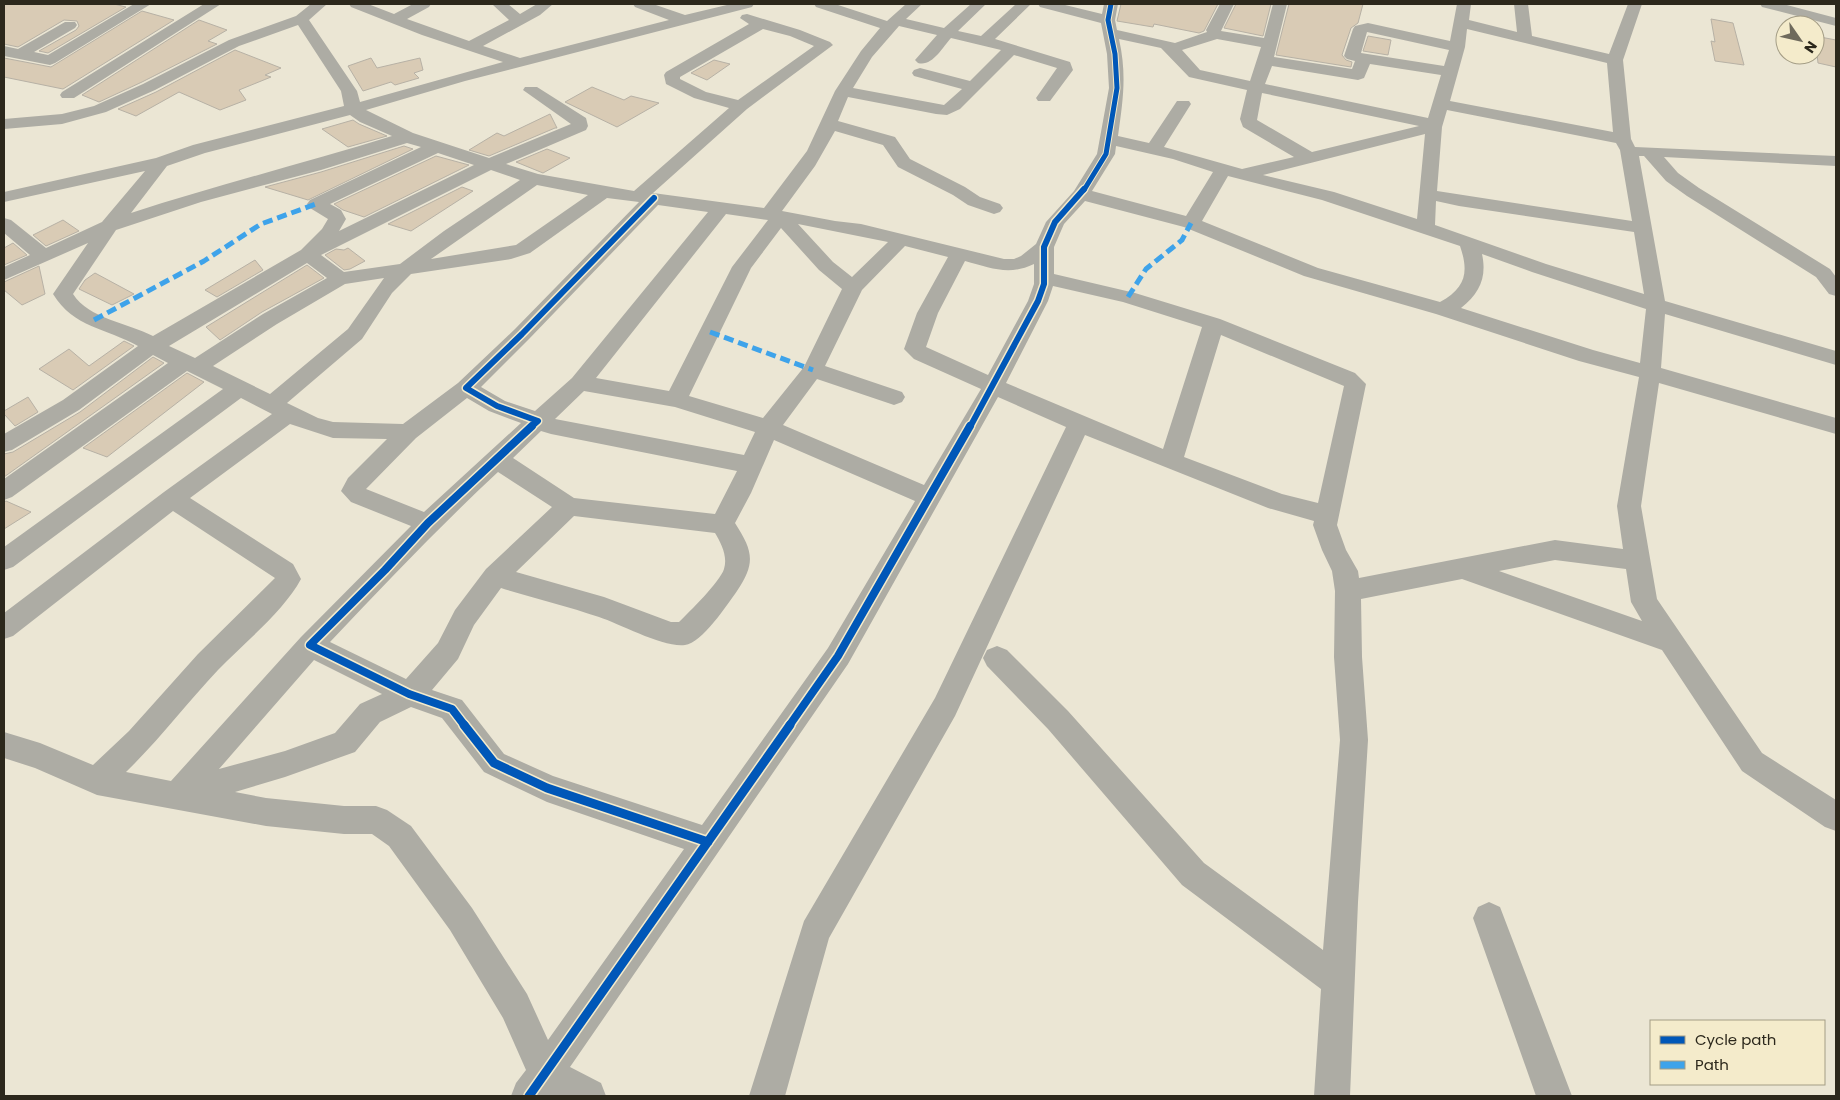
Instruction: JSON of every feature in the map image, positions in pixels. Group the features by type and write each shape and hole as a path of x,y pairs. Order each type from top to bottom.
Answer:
{"street":[{"path":"11,53 50,60 144,4"},
{"path":"68,95 214,4"},
{"path":"4,124 62,119 100,109 149,87 234,43 301,19 320,4"},
{"path":"356,4 518,62"},
{"path":"395,19 424,4"},
{"path":"499,4 519,20"},
{"path":"471,46 546,4"},
{"path":"640,4 681,19"},
{"path":"4,197 161,162 199,149 353,109 386,98 518,62 681,19 747,4"},
{"path":"676,400 742,267 830,124 831,114 843,91 850,52 892,23 915,4"},
{"path":"972,87 922,67 947,33 979,4"},
{"path":"984,41 1024,4"},
{"path":"1045,4 1110,19 1166,44 1173,48 1185,67 1195,74 1434,126"},
{"path":"1215,34 1213,30 1227,4"},
{"path":"1280,4 1268,52 1255,88 1248,119 1249,123 1309,158"},
{"path":"1424,228 1434,126 1457,47 1464,4"},
{"path":"1522,4 1526,38"},
{"path":"1635,4 1615,60 1625,144 1656,305 1650,373 1629,506 1644,602 1752,762 1836,817"},
{"path":"1767,4 1836,22"},
{"path":"726,9 761,24 795,33 825,45 850,52"},
{"path":"795,33 821,14 892,23 1012,48 1064,65 1065,70 1044,98"},
{"path":"301,19 349,91 353,109 366,118 407,137 434,148 488,165 534,179 603,192 775,215 901,239 1004,265 1017,265 1028,260 1044,247"},
{"path":"537,1084 838,656 994,385 1038,301 1044,284 1044,247 1055,222 1081,194 1106,154 1117,88 1110,19"},
{"path":"1461,23 1615,60"},
{"path":"741,106 700,95 672,81 672,75 761,24"},
{"path":"11,53 70,25"},
{"path":"1450,72 1352,56 1360,29 1368,27 1457,47"},
{"path":"1173,48 1196,42 1215,34 1268,52 1358,75 1364,58"},
{"path":"428,523 359,496 353,491 356,484 408,432 466,388 522,334 646,197 741,106 825,45"},
{"path":"843,91 947,110 954,106 1012,48"},
{"path":"4,444 72,405 152,346 308,254 488,165 580,126 580,122 576,118 532,90"},
{"path":"1154,149 1182,104"},
{"path":"1441,104 1625,144 1649,151 1836,161"},
{"path":"830,124 889,141 904,164 959,191 974,201 994,208"},
{"path":"1242,175 1434,126"},
{"path":"4,274 109,226 195,198 315,166 407,137"},
{"path":"1110,139 1328,196 1468,242 1539,268 1836,358"},
{"path":"308,254 329,232 337,219 334,214 316,204 434,148"},
{"path":"1649,151 1672,177 1686,187 1830,274 1836,290"},
{"path":"161,162 134,198 109,226 63,294 66,302 94,320 138,337 152,346 311,424 333,430 408,432"},
{"path":"1191,223 1223,169"},
{"path":"4,628 84,568 172,498 280,408 355,334 385,289 404,270 451,235 534,179"},
{"path":"4,491 191,364 340,279 523,250 603,192"},
{"path":"1081,194 1191,223 1311,272 1442,309 1587,356 1726,393 1836,426"},
{"path":"1428,194 1459,201 1642,228"},
{"path":"178,795 345,608 413,541 428,523 580,383 721,208"},
{"path":"775,215 826,266 852,287"},
{"path":"4,224 44,256"},
{"path":"722,524 768,428 813,370 852,287 901,239"},
{"path":"1442,309 1465,294 1475,278 1474,257 1468,242"},
{"path":"960,253 925,321 915,349 943,364 1170,461 1277,502 1327,515"},
{"path":"308,254 340,279"},
{"path":"1044,278 1128,297 1213,324 1347,378 1355,384 1325,525 1334,550 1345,571 1348,591 1348,657 1354,740 1332,1096"},
{"path":"1170,461 1184,411 1206,354 1213,324"},
{"path":"813,370 894,397"},
{"path":"580,383 676,400 768,428 929,497"},
{"path":"4,560 240,388"},
{"path":"466,388 497,406 551,426 751,465"},
{"path":"767,1096 814,932 945,707 1079,423"},
{"path":"498,460 570,506 722,524"},
{"path":"97,781 139,740 208,662 282,588 288,579 284,571 172,498"},
{"path":"178,795 285,764 345,743 370,713 408,694 423,681 448,652 464,618 495,576 570,506"},
{"path":"495,576 604,608 670,633 685,634 714,603 737,572 736,545 722,524"},
{"path":"1348,591 1555,550 1638,561"},
{"path":"1460,568 1671,642"},
{"path":"310,645 408,694 452,708 494,763 547,788 708,842"},
{"path":"997,658 1058,720 1193,874 1338,981"},
{"path":"4,745 40,756 97,781 266,812 344,820 376,820 400,836 461,919 515,1006 537,1084"},
{"path":"1490,918 1554,1096"},
{"path":"537,1084 588,1096"}],"building":[{"path":"4,4 114,4 126,7 48,53 39,51 76,30 79,26 77,21 64,20 18,47 4,44"},
{"path":"1121,4 1218,4 1204,31 1199,33 1154,24 1153,27 1117,21"},
{"path":"1236,4 1271,4 1263,36 1224,28"},
{"path":"1289,4 1363,4 1358,23 1351,28 1342,55 1346,60 1352,62 1351,67 1276,55"},
{"path":"142,11 174,20 63,89 4,77 4,58 51,67"},
{"path":"1711,19 1733,23 1744,65 1715,61 1711,41 1715,42"},
{"path":"199,20 227,30 208,41 217,44 99,102 82,95"},
{"path":"1368,36 1391,40 1388,55 1363,51"},
{"path":"1825,38 1836,40 1836,67 1825,65"},
{"path":"235,50 281,68 265,75 271,77 239,90 246,100 220,110 179,92 136,116 118,109 156,92"},
{"path":"371,58 377,68 420,58 423,70 414,73 419,78 395,85 391,82 363,91 348,66"},
{"path":"714,60 730,64 707,80 691,73"},
{"path":"592,87 624,100 631,96 659,103 617,127 565,102"},
{"path":"550,114 557,128 489,156 469,150 497,133 504,136"},
{"path":"353,120 387,136 348,147 322,129"},
{"path":"404,146 413,149 308,200 265,187 321,172"},
{"path":"547,149 570,158 543,173 516,162"},
{"path":"436,156 469,165 364,217 343,210 334,204"},
{"path":"462,187 473,191 411,231 388,224"},
{"path":"63,220 79,231 46,246 33,235"},
{"path":"13,243 27,255 4,265 4,248"},
{"path":"348,248 365,261 344,270 325,255 336,249 344,250"},
{"path":"255,260 263,270 217,297 205,290"},
{"path":"307,265 324,278 262,312 220,340 206,327"},
{"path":"39,266 45,294 22,305 4,290 4,282"},
{"path":"95,273 134,294 112,305 79,289 85,280"},
{"path":"124,341 134,346 73,390 39,369 69,349 89,366"},
{"path":"153,357 164,363 4,477 4,454 13,452 80,412"},
{"path":"187,373 204,382 107,457 83,448"},
{"path":"28,397 38,412 15,426 4,414 4,411"},
{"path":"6,501 31,512 4,529 4,502"}],"marked path":[{"path":"94,320 204,261 261,224 316,204"},
{"path":"1128,297 1146,269 1182,240 1191,223"},
{"path":"710,332 813,370"}],"cycle path":[{"path":"529,1096 838,656 994,385 1038,301 1044,284 1044,247 1055,222 1081,194 1106,154 1117,88 1115,54 1108,20 1111,4"},
{"path":"654,198 522,334 466,388 497,406 538,421 428,523 385,570 310,645 409,694 452,709 494,763 547,788 708,842"}]}
